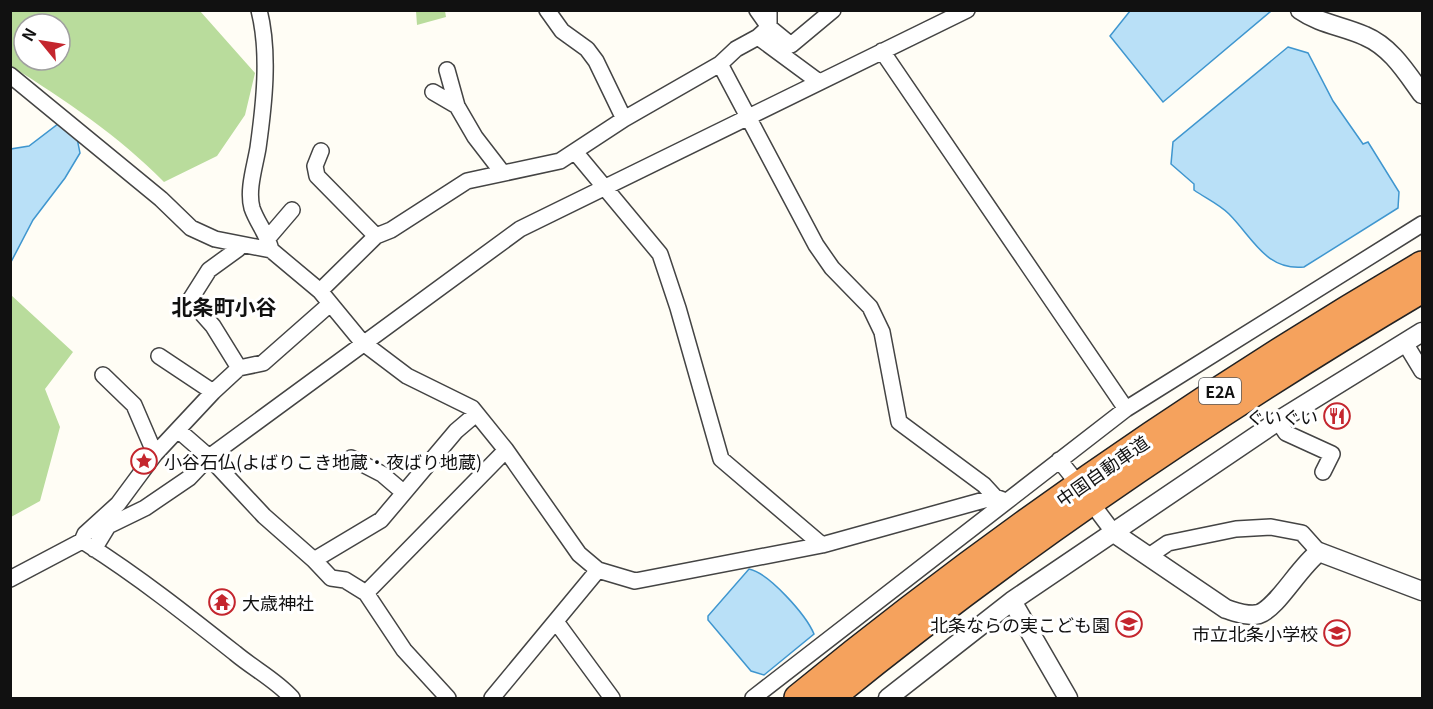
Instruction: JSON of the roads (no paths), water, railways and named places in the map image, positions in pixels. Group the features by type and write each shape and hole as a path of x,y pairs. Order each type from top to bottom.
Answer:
{"highway":[{"name":"中国自動車道","path":"798,699 875,651 1190,410 1357,303 1422,265"},
{"name":"中国自動車道","path":"1030,534 1422,289"},
{"name":"中国自動車道","path":"830,699 875,651"}],"street":[{"path":"259,10 263,28 263,105 252,181 252,207 270,244 320,291 362,342 406,376 472,408 506,450 579,554 598,570 635,581 822,544 1000,499"},
{"path":"547,10 562,31 586,49 596,61 624,120"},
{"path":"757,10 763,32 819,82"},
{"path":"320,291 376,236 391,230 467,181 560,161 576,153 624,120 720,64 736,49 763,32 769,10"},
{"path":"763,32 791,45 833,10"},
{"path":"10,579 88,545 108,526 145,508 189,477 209,457 362,342 520,229 967,10"},
{"path":"1300,10 1311,18 1365,35 1382,45 1422,94"},
{"path":"882,51 1126,409"},
{"path":"720,64 750,116 816,245 832,268 870,307 874,315 882,332 898,422 1000,499"},
{"path":"447,70 457,106 475,137 502,172"},
{"path":"10,75 161,200 191,228 215,239 239,244 270,244"},
{"path":"433,92 457,106"},
{"path":"321,152 315,166 316,176 376,236"},
{"path":"576,153 660,254 678,308 721,459 822,544"},
{"path":"270,244 292,210"},
{"path":"753,699 1000,499 1126,409 1422,224"},
{"path":"239,244 238,249 209,270 190,300 213,326 239,368"},
{"path":"292,699 280,685 88,545 85,534 118,504 147,470 155,454 213,392 239,368 263,363 330,304"},
{"path":"888,699 1012,601 1278,421 1422,332"},
{"path":"1405,343 1422,371"},
{"path":"159,356 213,392"},
{"path":"103,375 134,405 155,454"},
{"path":"314,560 359,530 381,520 456,431 477,414"},
{"path":"1278,421 1286,433 1332,454 1323,472"},
{"path":"178,430 209,457 264,516 331,578 345,580 366,593 404,650 448,699"},
{"path":"366,593 506,450"},
{"path":"351,458 382,474 403,492"},
{"path":"1059,459 1071,475"},
{"path":"1099,513 1114,533 1226,609 1241,614 1257,615 1268,609 1300,568 1318,552"},
{"path":"1149,556 1168,543 1236,529 1270,527 1302,533 1318,552 1422,591"},
{"path":"492,699 557,623 598,570"},
{"path":"1012,601 1068,699"},
{"path":"557,623 612,699"}],"water":[{"path":"1130,11 1271,11 1163,102 1110,36"},
{"path":"1288,47 1308,53 1333,101 1363,144 1368,142 1399,192 1398,208 1304,267 1291,267 1270,258 1261,251 1229,214 1194,190 1194,184 1171,164 1173,142"},
{"path":"58,124 77,138 80,153 65,178 33,220 11,262 11,149 29,146"},
{"path":"749,569 766,578 786,596 803,616 814,634 764,675 751,671 708,620 708,616"}],"place":[{"name":"ぐいぐい","path":"1337,416"},
{"name":"小谷石仏(よばりこき地蔵・夜ばり地蔵)","path":"144,461"},
{"name":"大歳神社","path":"222,602"},
{"name":"北条ならの実こども園","path":"1129,624"},
{"name":"市立北条小学校","path":"1337,633"}],"district":[{"name":"北条町小谷","path":"224,306"}]}
